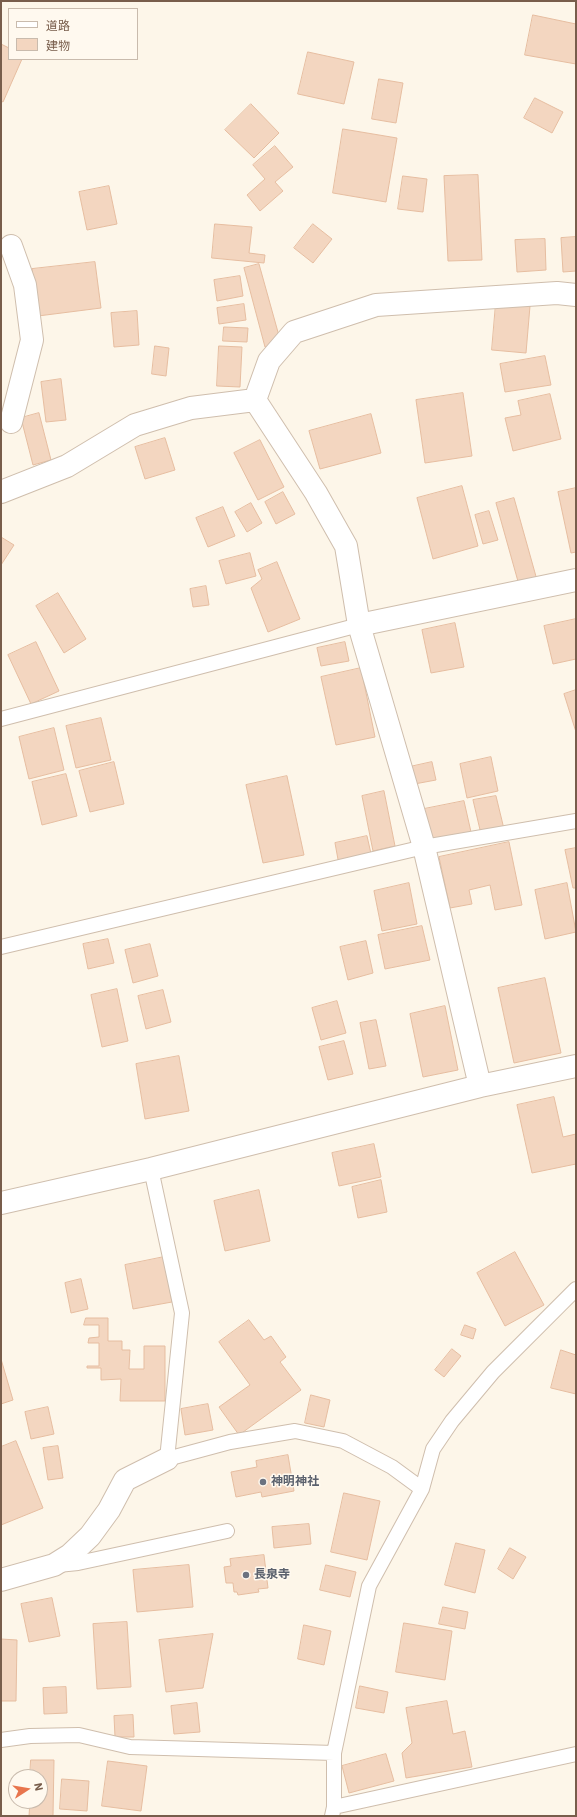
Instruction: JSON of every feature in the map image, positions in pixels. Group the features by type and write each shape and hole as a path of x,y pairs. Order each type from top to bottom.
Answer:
{"street":[{"path":"6,241 25,284 32,340 10,422"},
{"path":"255,400 269,361 294,332 376,305 557,293 576,295"},
{"path":"1,492 67,466 135,425 191,408 255,400"},
{"path":"255,400 316,493 346,546 359,624 424,847 480,1086"},
{"path":"359,624 525,592 576,580"},
{"path":"1,1203 152,1170 480,1086 576,1066"},
{"path":"1,1580 54,1566 70,1555 90,1536 109,1510 126,1480 167,1459"}],"lane":[{"path":"1,719 359,624"},
{"path":"1,947 424,847 576,821"},
{"path":"152,1170 182,1313 167,1459 230,1442 295,1431 343,1441 392,1468 422,1489"},
{"path":"576,1289 493,1372 452,1421 433,1449 422,1489 369,1586 334,1753 333,1812 576,1754"},
{"path":"54,1566 78,1563 227,1531"},
{"path":"1,1740 30,1736 79,1735 130,1747 334,1753"}],"building":[{"path":"533,15 576,24 576,64 525,55"},
{"path":"1,44 8,48 8,60 22,60 3,102 1,101"},
{"path":"308,52 354,62 344,104 298,94"},
{"path":"379,79 403,83 396,123 372,119"},
{"path":"535,98 563,112 552,133 524,118"},
{"path":"251,104 279,133 254,158 225,130"},
{"path":"343,129 397,138 386,202 333,193"},
{"path":"275,146 293,167 275,182 283,191 260,211 247,195 265,179 253,165"},
{"path":"478,175 482,260 448,261 444,176"},
{"path":"403,176 427,179 423,212 398,209"},
{"path":"109,186 117,224 87,230 79,192"},
{"path":"215,224 252,227 249,253 265,255 264,263 212,258"},
{"path":"313,224 332,239 313,263 294,248"},
{"path":"576,237 576,271 563,272 561,238"},
{"path":"545,239 546,270 517,272 515,240"},
{"path":"95,262 101,308 38,316 32,269"},
{"path":"259,264 281,343 265,347 244,268"},
{"path":"240,276 243,296 217,301 214,280"},
{"path":"496,303 530,306 526,353 492,350"},
{"path":"244,304 246,320 219,324 217,308"},
{"path":"137,311 139,345 114,347 111,313"},
{"path":"224,327 248,328 247,342 223,341"},
{"path":"155,346 169,348 166,376 152,374"},
{"path":"219,346 242,347 240,387 217,386"},
{"path":"545,356 551,385 505,392 500,364"},
{"path":"61,379 66,420 46,422 41,382"},
{"path":"463,393 472,456 425,463 416,400"},
{"path":"550,394 561,439 513,451 505,418 521,415 518,401"},
{"path":"39,413 51,460 33,465 21,418"},
{"path":"371,414 381,453 320,469 309,431"},
{"path":"165,438 175,470 145,479 135,447"},
{"path":"260,440 284,487 258,500 234,453"},
{"path":"462,486 478,546 433,559 417,498"},
{"path":"576,488 576,552 571,553 558,492"},
{"path":"283,492 295,514 276,524 265,502"},
{"path":"514,498 537,580 519,585 496,503"},
{"path":"251,503 262,523 247,532 235,512"},
{"path":"223,507 235,536 208,547 196,518"},
{"path":"489,511 498,540 483,544 475,515"},
{"path":"1,537 14,545 1,565"},
{"path":"250,553 256,576 226,584 219,561"},
{"path":"277,562 300,619 268,632 251,588 262,579 258,570"},
{"path":"206,586 209,605 193,607 190,589"},
{"path":"58,593 86,639 64,653 36,606"},
{"path":"576,619 576,659 553,664 544,626"},
{"path":"455,623 464,667 431,673 422,630"},
{"path":"36,642 59,691 31,704 8,655"},
{"path":"345,642 349,661 321,666 317,648"},
{"path":"361,668 375,737 336,745 321,677"},
{"path":"576,690 576,732 564,694"},
{"path":"101,718 111,760 76,768 66,726"},
{"path":"54,728 64,770 29,779 19,737"},
{"path":"491,757 498,791 467,798 460,764"},
{"path":"114,762 124,804 90,812 79,771"},
{"path":"432,762 436,780 409,785 405,768"},
{"path":"66,774 77,816 42,825 32,782"},
{"path":"287,776 304,855 263,863 246,785"},
{"path":"384,791 395,846 373,851 362,796"},
{"path":"496,796 504,829 481,834 473,800"},
{"path":"464,801 471,832 431,840 424,809"},
{"path":"367,836 372,858 339,865 335,843"},
{"path":"509,842 522,905 495,910 490,885 469,890 472,904 450,908 439,857"},
{"path":"576,848 576,888 573,888 565,850"},
{"path":"409,883 417,924 382,931 374,891"},
{"path":"567,883 576,932 545,939 535,890"},
{"path":"422,926 430,960 385,969 378,935"},
{"path":"108,939 114,963 88,969 83,944"},
{"path":"366,941 373,973 348,980 340,947"},
{"path":"150,944 158,976 133,983 125,950"},
{"path":"545,978 561,1053 514,1063 498,988"},
{"path":"117,989 128,1041 102,1047 91,995"},
{"path":"163,990 171,1022 146,1029 138,996"},
{"path":"337,1001 346,1033 321,1040 312,1008"},
{"path":"445,1006 458,1070 423,1077 410,1014"},
{"path":"376,1020 386,1066 369,1069 360,1023"},
{"path":"344,1041 353,1074 328,1080 319,1047"},
{"path":"179,1056 189,1111 145,1119 136,1064"},
{"path":"554,1097 563,1137 576,1134 576,1164 532,1173 517,1105"},
{"path":"374,1144 381,1177 339,1186 332,1153"},
{"path":"381,1180 387,1212 358,1218 352,1187"},
{"path":"259,1190 270,1241 225,1251 214,1201"},
{"path":"515,1252 544,1305 505,1326 477,1273"},
{"path":"164,1257 172,1302 133,1309 125,1265"},
{"path":"81,1279 88,1309 71,1313 65,1283"},
{"path":"86,1318 108,1318 108,1341 122,1341 122,1350 130,1350 129,1369 144,1369 144,1346 165,1346 165,1401 120,1401 121,1379 101,1380 101,1368 87,1368 87,1366 99,1366 99,1343 88,1343 89,1338 99,1337 99,1325 84,1325"},
{"path":"249,1320 264,1340 271,1336 286,1357 280,1362 301,1390 239,1435 219,1407 250,1385 219,1342"},
{"path":"465,1325 476,1329 473,1339 461,1335"},
{"path":"452,1349 461,1356 444,1377 435,1370"},
{"path":"561,1350 576,1355 576,1394 551,1388"},
{"path":"1,1359 13,1400 1,1404"},
{"path":"311,1395 330,1400 324,1427 305,1423"},
{"path":"208,1404 213,1430 185,1435 181,1409"},
{"path":"48,1407 54,1434 31,1439 25,1412"},
{"path":"16,1441 43,1508 1,1525 1,1447"},
{"path":"58,1446 63,1478 48,1480 43,1448"},
{"name":"神明神社","path":"288,1455 294,1491 262,1497 261,1492 236,1497 231,1472 257,1467 256,1461"},
{"path":"344,1493 380,1501 367,1560 331,1552"},
{"path":"309,1524 311,1544 274,1548 272,1527"},
{"path":"456,1543 485,1550 475,1593 445,1585"},
{"path":"510,1548 526,1557 513,1579 498,1569"},
{"name":"長泉寺","path":"264,1555 268,1588 258,1589 259,1592 238,1595 237,1592 234,1592 233,1583 226,1583 224,1567 231,1566 230,1559"},
{"path":"189,1565 193,1607 137,1612 133,1570"},
{"path":"326,1565 356,1572 350,1597 320,1590"},
{"path":"52,1598 60,1636 29,1642 21,1604"},
{"path":"443,1607 468,1612 465,1629 439,1624"},
{"path":"127,1622 131,1687 97,1689 93,1624"},
{"path":"404,1623 452,1631 445,1680 396,1672"},
{"path":"304,1625 331,1631 324,1665 298,1659"},
{"path":"213,1634 203,1688 166,1692 159,1640"},
{"path":"1,1639 17,1640 16,1701 1,1701"},
{"path":"360,1686 388,1692 384,1713 356,1708"},
{"path":"66,1687 67,1713 44,1714 43,1688"},
{"path":"447,1701 453,1734 465,1731 472,1767 406,1778 402,1753 412,1743 406,1708"},
{"path":"197,1703 200,1732 174,1734 171,1706"},
{"path":"133,1715 134,1737 115,1737 114,1716"},
{"path":"386,1754 394,1781 349,1793 342,1766"},
{"path":"31,1760 54,1760 53,1816 29,1816 29,1809 48,1809 48,1769 30,1769"},
{"path":"108,1761 147,1766 141,1811 102,1806"},
{"path":"62,1779 89,1781 87,1811 60,1809"}],"place":[{"name":"神明神社","path":"263,1482"},
{"name":"長泉寺","path":"246,1575"}]}
